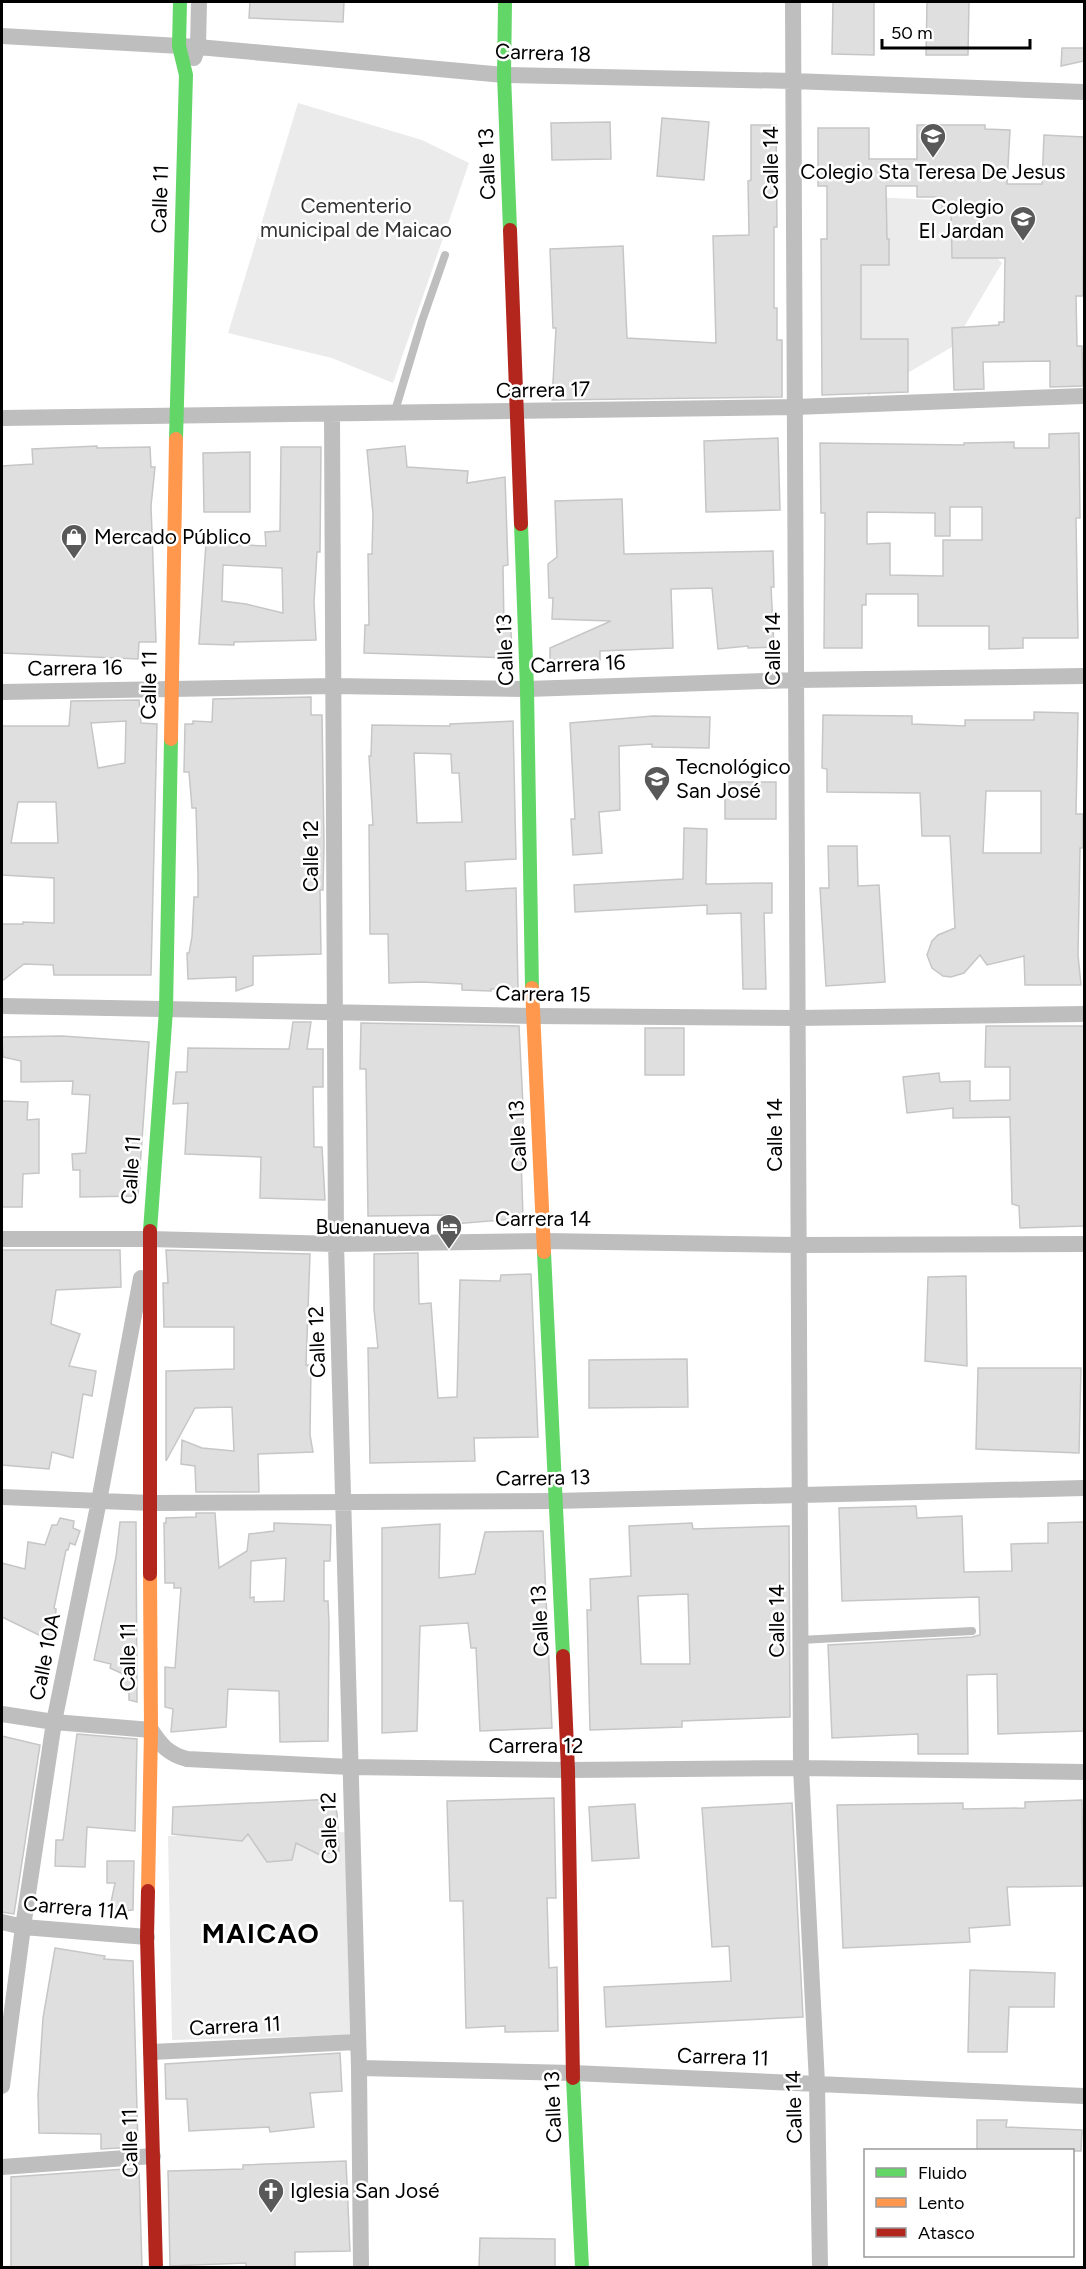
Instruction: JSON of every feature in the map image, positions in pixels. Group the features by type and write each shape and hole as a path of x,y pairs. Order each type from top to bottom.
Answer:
{"street":[{"name":"Calle 11","path":"156,2268 147,1937 151,1730 148,1239 166,1010 176,416 186,75 179,46 180,2"},
{"name":"Calle 11","path":"186,75 198,47 199,2"},
{"name":"Calle 13","path":"505,2 504,75 527,689 533,1016 568,1770 573,2073 582,2268"},
{"name":"Calle 14","path":"793,2 801,1768 817,2083 819,2268"},
{"name":"Carrera 18","path":"2,36 198,47 504,75 794,81 1084,92"},
{"name":"Carrera 17","path":"2,418 795,408 1084,396"},
{"name":"Calle 12","path":"332,415 336,1244 359,2068 361,2268"},
{"name":"Carrera 16","path":"2,692 332,686 527,689 796,680 1084,676"},
{"name":"Carrera 15","path":"2,1006 533,1016 797,1018 1084,1014"},
{"name":"Carrera 14","path":"2,1239 148,1239 336,1244 544,1241 798,1245 1084,1244"},
{"name":"Calle 10A","path":"2,2086 54,1722 99,1501 148,1239"},
{"name":"Carrera 13","path":"2,1497 151,1503 555,1501 1084,1488"},
{"path":"2,1714 54,1722 151,1730"},
{"name":"Carrera 12","path":"151,1730 162,1746 174,1755 187,1759 350,1767 568,1770 801,1768 1084,1772"},
{"name":"Carrera 11A","path":"2,1922 23,1927 147,1937"},
{"name":"Carrera 11","path":"151,2052 357,2042"},
{"name":"Carrera 11","path":"359,2068 573,2073 1084,2096"},
{"path":"2,2166 153,2156"}],"lane":[{"path":"394,414 445,255"},
{"path":"800,1640 972,1631"}],"green space":[{"name":"Cementerio municipal de Maicao","path":"298,103 422,140 469,163 393,383 332,358 228,333"},
{"path":"826,195 937,200 1002,263 952,347 868,396"},
{"path":"345,1832 350,2035 172,2040 168,1836"}],"building":[{"path":"250,2 344,2 343,22 249,18"},
{"path":"833,2 874,2 874,55 832,54"},
{"path":"927,2 969,2 968,55 926,55"},
{"path":"1062,48 1084,48 1084,61 1061,66"},
{"path":"662,118 709,122 704,180 657,176"},
{"path":"610,122 611,159 552,160 551,123"},
{"path":"751,125 776,125 777,227 774,227 774,308 777,308 777,340 782,340 782,397 552,400 556,328 553,328 550,249 623,246 627,338 716,343 713,236 749,235 748,181 751,180"},
{"path":"917,125 985,125 985,129 1010,130 1007,184 1042,184 1044,135 1084,137 1083,296 1076,296 1077,346 1082,346 1083,386 1050,387 1050,361 983,362 984,389 954,390 952,328 999,325 999,322 1004,322 1005,258 952,258 951,209 942,209 942,197 917,197 917,186 886,186 889,265 861,265 861,339 908,339 908,392 822,395 821,239 827,239 827,186 818,186 818,128 869,128 869,159 917,159"},
{"path":"1079,433 1080,518 1076,518 1078,638 1023,638 1023,648 989,649 989,626 918,626 918,594 866,594 866,605 862,605 862,648 824,648 825,513 821,513 820,443 964,445 964,443 1014,442 1014,448 1049,448 1049,434","holes":["950,507 982,507 982,540 943,540 943,576 890,575 890,543 867,544 867,512 935,513 935,536 950,536"]},
{"path":"778,438 780,510 706,512 704,441"},
{"name":"Mercado Público","path":"97,446 97,448 150,447 151,467 155,467 151,506 156,642 139,642 138,659 2,653 2,466 33,464 32,449"},
{"path":"405,446 407,467 468,471 467,483 505,477 508,565 503,566 504,629 511,631 512,658 364,653 365,625 369,625 368,554 372,554 373,514 367,450"},
{"path":"281,447 321,447 320,552 317,552 314,602 316,640 234,642 234,645 199,644 206,543 266,546 265,532 280,531","holes":["223,565 282,568 283,613 222,601"]},
{"path":"250,452 250,512 204,512 203,453"},
{"path":"622,499 624,554 773,551 774,587 771,587 774,647 748,648 748,646 718,649 712,588 671,589 673,648 600,651 600,660 550,660 550,648 611,621 552,619 553,598 549,598 548,564 557,557 555,501"},
{"path":"311,697 311,715 322,715 324,844 323,890 320,890 321,954 253,956 253,985 236,991 236,977 188,979 187,953 189,953 192,937 194,897 198,897 198,874 196,808 192,808 189,772 184,772 185,724 193,724 193,721 212,722 213,699"},
{"path":"139,700 141,723 157,724 151,975 54,975 53,965 24,964 2,981 2,924 54,923 54,878 2,875 2,726 69,726 71,701","holes":["126,721 125,763 98,768 91,723","18,802 56,802 58,843 11,843"]},
{"path":"1034,712 1078,713 1076,814 1083,814 1078,955 1081,985 1025,985 1024,956 987,965 980,955 964,973 951,977 943,976 932,968 927,955 932,941 938,935 955,928 950,836 922,836 920,793 827,792 827,769 822,768 823,715 912,716 912,724 965,726 965,720 1034,720","holes":["986,791 1041,791 1041,853 983,853"]},
{"path":"653,716 710,717 709,748 652,747 652,744 619,746 620,810 599,812 602,853 573,855 571,819 575,819 570,723"},
{"path":"513,721 516,859 465,862 466,891 516,888 518,988 491,989 491,991 462,990 462,984 389,983 388,934 370,934 369,825 373,825 369,756 371,756 372,725 450,726 450,724","holes":["414,753 451,754 452,773 459,773 462,822 417,823"]},
{"path":"725,782 776,782 776,819 725,819"},
{"path":"684,828 707,829 706,884 772,883 772,913 764,913 766,989 743,989 741,913 707,914 707,905 575,912 574,885 683,879"},
{"path":"828,846 857,846 858,886 879,885 885,982 826,986 820,888 829,888"},
{"path":"293,1022 311,1022 307,1049 323,1049 323,1087 313,1087 314,1147 322,1147 325,1200 260,1198 261,1157 185,1154 188,1103 173,1104 176,1072 187,1072 188,1048 289,1049"},
{"path":"361,1023 519,1026 523,1105 523,1125 520,1125 523,1218 454,1224 453,1215 368,1216 366,1069 360,1069"},
{"path":"986,1026 1084,1026 1084,1226 1020,1228 1019,1206 1012,1204 1010,1117 953,1118 953,1108 907,1113 903,1077 939,1073 940,1082 970,1081 970,1101 1010,1100 1010,1067 985,1067"},
{"path":"645,1028 684,1028 684,1075 645,1075"},
{"path":"62,1036 149,1042 138,1196 80,1197 80,1170 73,1170 72,1154 86,1153 90,1095 72,1094 73,1081 21,1082 21,1061 3,1057 2,1037"},
{"path":"2,1101 28,1102 27,1120 39,1119 39,1173 23,1174 22,1207 2,1207"},
{"path":"2,1250 120,1250 121,1287 56,1290 51,1324 80,1334 69,1366 96,1371 92,1396 83,1394 73,1458 52,1452 49,1469 2,1465"},
{"path":"166,1250 310,1254 306,1365 311,1365 310,1435 313,1452 258,1454 259,1492 196,1492 195,1466 181,1464 182,1440 202,1448 234,1451 232,1407 195,1408 166,1461 166,1371 234,1369 234,1327 164,1327 163,1283 168,1283"},
{"path":"418,1253 419,1304 431,1303 438,1398 457,1397 460,1280 500,1281 501,1275 531,1274 538,1437 474,1438 475,1461 370,1463 368,1348 378,1348 374,1309 374,1254"},
{"path":"966,1276 967,1366 925,1361 928,1277"},
{"path":"687,1359 688,1407 589,1408 589,1360"},
{"path":"978,1368 1081,1368 1079,1453 976,1449"},
{"path":"916,1506 917,1518 962,1516 964,1572 1012,1571 1011,1544 1048,1543 1048,1523 1084,1522 1084,1731 998,1734 997,1674 967,1675 968,1754 918,1754 918,1734 832,1738 828,1645 980,1635 979,1597 842,1601 839,1508"},
{"path":"196,1513 215,1513 219,1568 247,1551 249,1534 274,1531 274,1523 331,1525 330,1561 324,1561 324,1601 328,1601 329,1623 328,1741 280,1742 279,1691 228,1689 226,1727 171,1732 173,1709 165,1707 165,1667 175,1668 181,1588 174,1588 174,1583 165,1583 164,1523 166,1523 166,1518 196,1517","holes":["286,1558 284,1601 254,1602 254,1597 250,1598 251,1561"]},
{"path":"60,1518 74,1521 73,1528 80,1531 75,1545 70,1543 66,1550 54,1608 56,1609 55,1629 51,1638 43,1637 2,1617 2,1563 25,1569 28,1542 45,1545 52,1525 57,1525"},
{"path":"120,1522 136,1522 137,1702 129,1700 129,1687 119,1686 123,1674 110,1668 111,1664 94,1660 116,1557"},
{"path":"692,1523 693,1529 789,1526 790,1717 682,1721 682,1727 590,1730 587,1610 591,1610 590,1579 631,1576 629,1526","holes":["688,1594 690,1664 641,1664 638,1596"]},
{"path":"440,1524 439,1578 475,1574 485,1532 543,1531 552,1728 480,1731 476,1648 471,1648 468,1623 420,1626 417,1731 382,1733 382,1528"},
{"path":"77,1734 137,1739 135,1831 87,1827 85,1867 55,1866 56,1840 63,1840"},
{"path":"2,1736 40,1745 14,1914 2,1912"},
{"path":"554,1798 556,1898 547,1898 549,1968 557,1967 558,2031 505,2032 505,2026 466,2028 463,1901 450,1901 447,1801"},
{"path":"333,1799 337,1813 339,1851 320,1855 296,1843 292,1860 267,1862 248,1834 242,1841 172,1834 173,1807"},
{"path":"1082,1800 1083,1886 1007,1887 1010,1925 969,1928 970,1942 843,1948 837,1805 963,1803 963,1809 1025,1808 1025,1802"},
{"path":"792,1803 803,2017 606,2027 604,1987 731,1981 729,1946 712,1947 702,1808"},
{"path":"635,1804 639,1858 592,1861 589,1807"},
{"path":"107,1861 134,1861 133,1910 109,1912 115,1883 107,1883"},
{"path":"55,1948 105,1956 104,1959 133,1961 138,2147 101,2149 101,2134 39,2133 38,2095 43,2018"},
{"path":"970,1970 1055,1973 1054,2007 1009,2007 1007,2052 968,2052"},
{"path":"340,2053 342,2091 310,2093 314,2127 270,2132 269,2127 189,2131 187,2099 166,2099 165,2064"},
{"path":"977,2120 1007,2120 1006,2127 1082,2130 1081,2151 1074,2151 1074,2149 977,2149"},
{"path":"346,2161 350,2251 295,2252 295,2267 246,2268 246,2263 170,2266 168,2171 243,2169 243,2165"},
{"path":"139,2168 142,2267 11,2268 11,2177"},
{"path":"480,2238 555,2239 555,2268 479,2268"}],"traffic: fast":[{"path":"176,439 186,75 179,46 180,2"},
{"path":"505,2 504,75 510,230"},
{"path":"521,524 527,689 532,988"},
{"path":"150,1231 166,1010 171,739"},
{"path":"544,1252 563,1656"},
{"path":"573,2078 582,2268"}],"traffic: slow":[{"path":"171,739 176,439"},
{"path":"532,988 544,1252"},
{"path":"148,1891 151,1730 150,1574"}],"traffic: jam":[{"path":"510,230 521,524"},
{"path":"150,1231 150,1574"},
{"path":"563,1656 568,1770 573,2078"},
{"path":"148,1891 147,1937 156,2268"}],"place":[{"name":"Colegio Sta Teresa De Jesus","path":"933,159"},
{"name":"Colegio El Jardan","path":"1023,242"},
{"name":"Mercado Público","path":"74,560"},
{"name":"Tecnológico San José","path":"657,802"},
{"name":"Buenanueva","path":"449,1250"},
{"name":"Iglesia San José","path":"271,2214"}],"district":[{"name":"MAICAO","path":"261,1934"}]}
